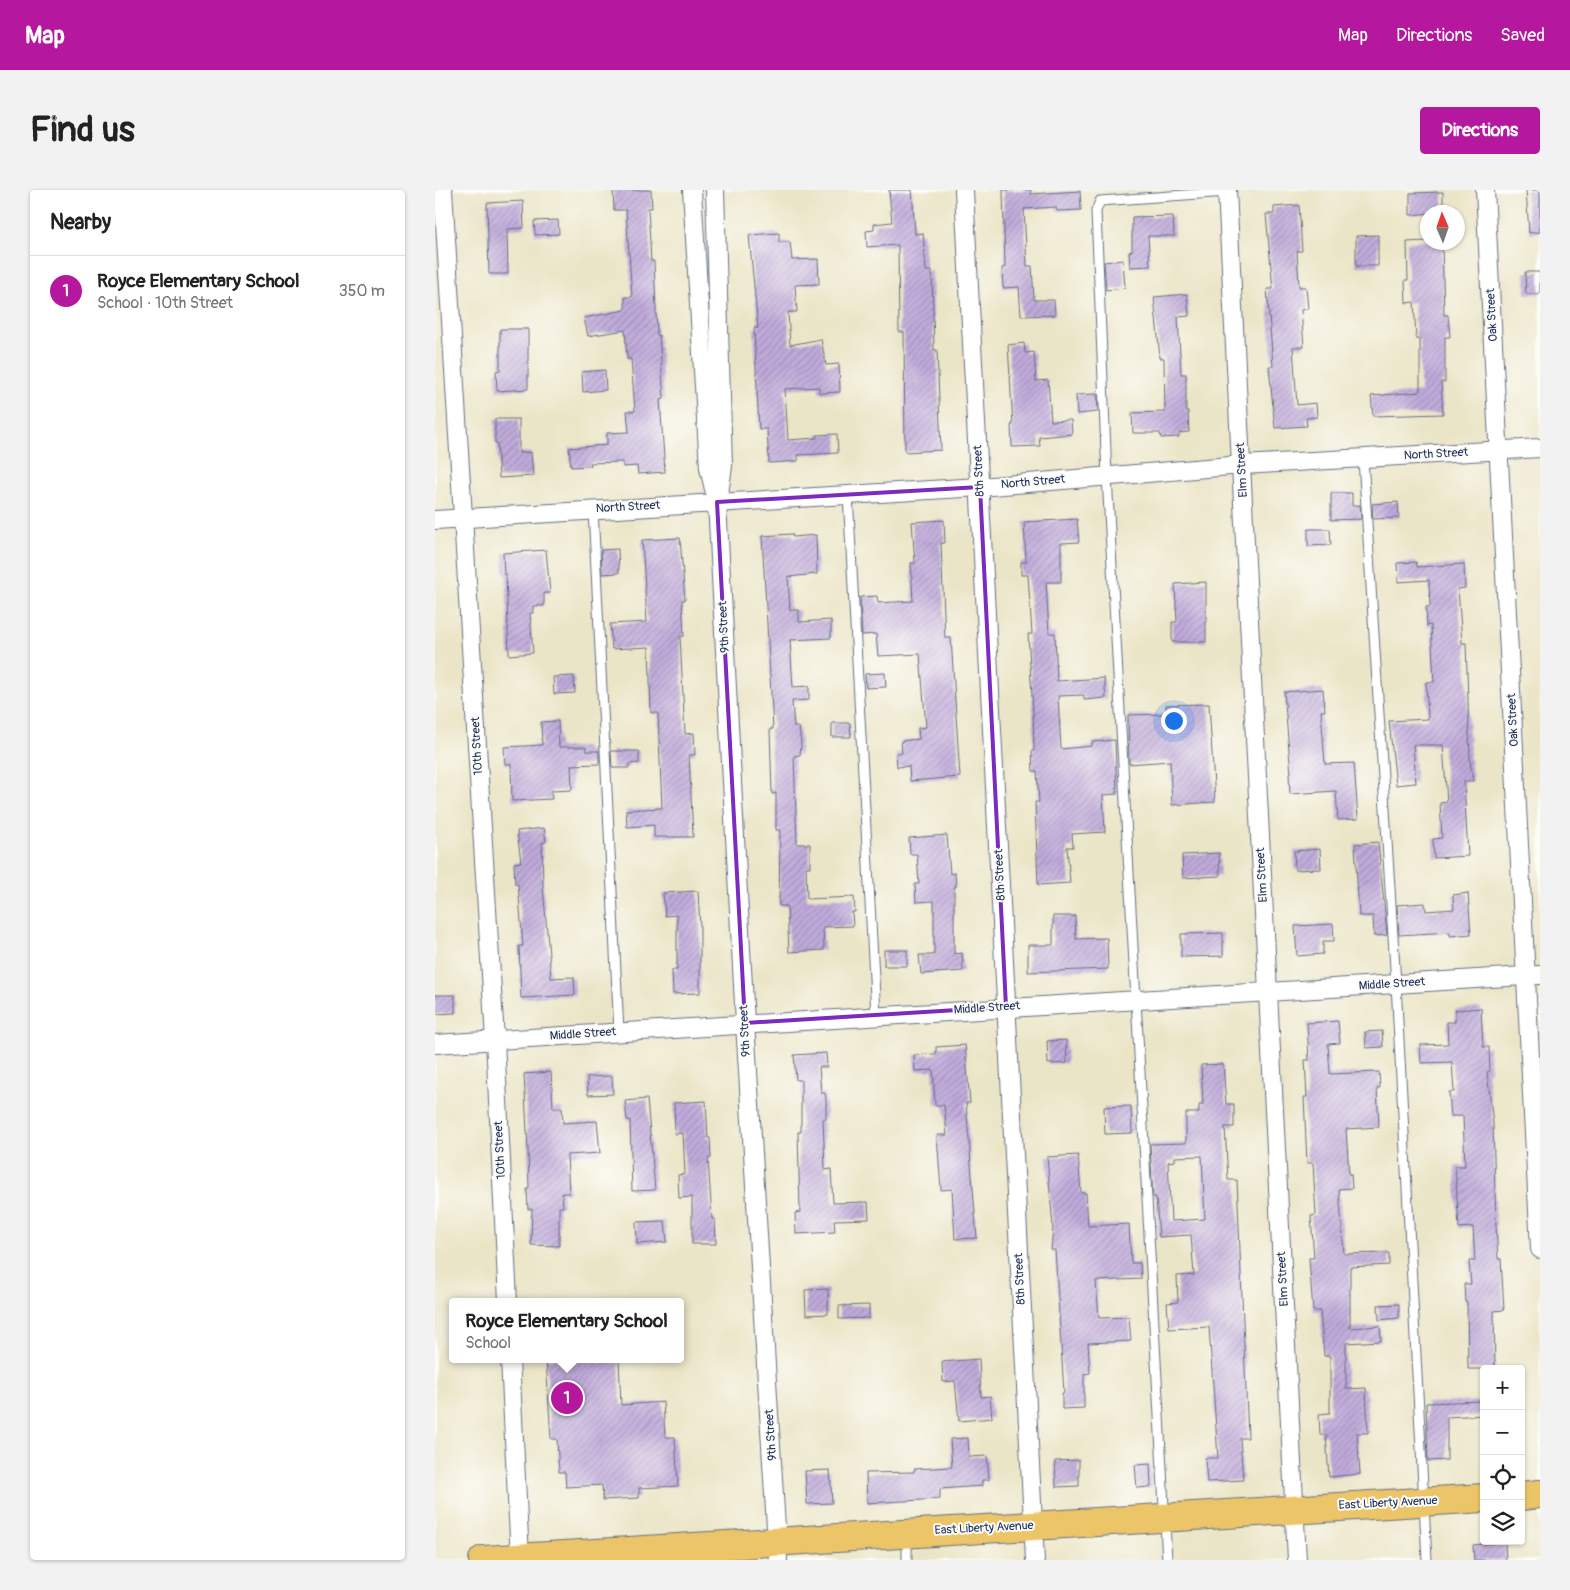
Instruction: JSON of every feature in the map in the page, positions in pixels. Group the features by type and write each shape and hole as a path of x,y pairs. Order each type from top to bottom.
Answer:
{"main road":[{"path":"1525,1496 1540,1494"},
{"name":"East Liberty Avenue","path":"483,1560 778,1551 906,1532 1480,1498"}],"street":[{"name":"10th Street","path":"443,190 495,1040 508,1298"},
{"name":"9th Street","path":"692,190 709,468 717,502 745,1023 778,1551"},
{"name":"9th Street","path":"715,190 723,466 717,502"},
{"name":"8th Street","path":"964,190 1035,1560"},
{"name":"Oak Street","path":"1485,190 1499,450 1533,975 1540,1249"},
{"name":"Elm Street","path":"1227,191 1297,1560"},
{"name":"North Street","path":"435,520 980,487 1242,465 1540,448"},
{"name":"Middle Street","path":"435,1044 745,1023 1533,975"},
{"path":"510,1363 530,1558"}],"lane":[{"path":"1167,1560 1107,476 1096,211 1100,201 1227,191"},
{"path":"1363,459 1396,984 1427,1560"},
{"path":"848,494 876,1015"},
{"path":"593,509 619,1032"},
{"path":"906,1532 907,1560"}],"highlighted area":[{"path":"980,487 1006,1007 745,1023 717,502"}],"building":[{"path":"613,190 651,190 652,208 648,208 651,261 654,261 657,335 659,335 664,399 660,400 665,472 638,474 637,466 623,467 623,462 590,463 591,466 571,467 569,448 607,445 607,433 629,432 627,411 635,411 631,359 627,359 625,330 588,336 584,318 625,310 625,297 632,297 626,210 614,210"},
{"path":"889,190 912,190 915,234 923,233 926,271 932,271 934,350 937,350 941,450 905,452 904,332 899,332 898,245 867,247 866,231 874,230 874,224 892,222"},
{"path":"1003,190 1031,190 1031,194 1080,191 1081,210 1057,211 1056,207 1024,209 1027,266 1032,266 1034,300 1054,300 1055,315 1021,316 1019,287 1003,288 1002,268 1005,267"},
{"path":"1526,190 1540,190 1540,232 1529,233"},
{"path":"1443,192 1443,205 1420,205 1420,214 1410,215 1410,193"},
{"path":"523,201 524,228 507,229 508,274 489,274 487,203"},
{"path":"1299,205 1302,251 1297,251 1299,287 1306,287 1308,309 1301,310 1304,347 1293,347 1297,405 1316,403 1317,417 1306,418 1307,426 1275,428 1269,366 1273,366 1267,289 1273,289 1266,214 1274,214 1274,207"},
{"path":"1173,216 1174,236 1148,236 1150,266 1130,267 1129,252 1132,251 1132,217"},
{"path":"558,220 559,234 535,235 534,221"},
{"path":"779,233 779,242 790,242 792,260 818,259 819,284 795,285 797,312 788,312 790,345 821,339 826,365 839,364 840,392 819,393 819,387 785,389 788,440 817,438 817,435 837,434 838,453 798,455 798,461 769,463 767,429 759,429 754,328 758,328 749,235"},
{"path":"1378,235 1378,266 1356,266 1356,236"},
{"path":"1420,241 1420,250 1442,250 1444,315 1448,315 1450,337 1445,337 1445,382 1441,382 1443,414 1373,416 1371,396 1420,392 1420,339 1416,339 1414,302 1406,303 1405,280 1408,280 1407,242"},
{"path":"1123,260 1125,288 1106,290 1104,262"},
{"path":"1525,272 1540,272 1540,294 1526,294"},
{"path":"1187,294 1189,316 1178,317 1181,374 1186,374 1186,411 1188,411 1189,432 1179,433 1179,437 1161,438 1160,433 1133,433 1132,413 1165,412 1164,358 1160,358 1154,297"},
{"path":"500,329 528,329 528,389 497,391 496,371 500,370"},
{"path":"1024,343 1025,353 1034,352 1036,381 1048,380 1051,421 1071,420 1072,434 1039,437 1040,446 1012,447 1011,425 1013,425 1008,345"},
{"path":"605,370 606,390 583,392 582,372"},
{"path":"1097,394 1098,412 1077,414 1076,395"},
{"path":"495,419 519,419 519,453 531,452 533,476 499,478 497,443 495,443"},
{"path":"1331,493 1352,493 1352,506 1360,505 1361,519 1331,520"},
{"path":"1398,502 1399,518 1373,519 1372,504"},
{"path":"1077,519 1079,542 1061,543 1061,582 1046,582 1049,633 1055,633 1057,681 1104,678 1106,698 1084,700 1084,695 1058,696 1061,749 1092,746 1092,742 1115,740 1117,794 1103,795 1105,832 1072,834 1073,847 1067,847 1070,883 1038,885 1035,802 1039,802 1037,771 1033,771 1033,711 1028,634 1032,634 1028,575 1021,575 1021,562 1026,562 1024,522"},
{"path":"944,520 945,543 941,543 945,638 951,638 960,777 910,781 909,766 897,767 896,753 902,753 901,741 919,739 918,728 926,727 920,654 878,656 876,634 862,635 860,597 877,596 878,603 913,601 911,563 915,563 912,522"},
{"path":"1308,529 1330,529 1331,545 1308,546"},
{"path":"792,534 793,537 816,535 817,574 788,577 790,610 799,610 799,622 831,620 831,638 790,640 793,687 809,686 809,700 792,701 794,727 799,727 801,744 800,755 794,756 797,844 810,844 810,867 806,867 807,899 854,897 855,912 852,912 853,926 823,927 824,950 789,952 787,906 779,906 780,830 776,830 776,793 772,794 770,729 773,729 762,536"},
{"path":"680,538 685,600 682,600 684,636 680,637 685,734 694,733 695,755 689,755 693,837 654,837 654,825 627,827 626,810 662,808 658,713 651,713 649,647 612,649 610,624 647,622 642,540"},
{"path":"618,549 619,573 602,574 601,550"},
{"path":"546,550 550,593 544,593 544,606 533,606 533,613 530,613 533,653 509,655 506,574 504,575 503,553"},
{"path":"1416,562 1417,567 1464,564 1465,588 1458,589 1462,643 1466,643 1470,760 1473,781 1464,781 1468,856 1434,858 1433,839 1442,838 1440,803 1447,802 1443,745 1413,745 1416,783 1396,785 1389,721 1428,719 1426,682 1434,682 1431,625 1427,626 1426,607 1430,607 1429,580 1398,582 1397,563"},
{"path":"1206,582 1206,642 1172,642 1172,622 1177,622 1175,584"},
{"path":"885,673 886,687 866,688 865,674"},
{"path":"574,676 575,693 554,694 553,677"},
{"path":"1323,689 1325,711 1321,711 1325,764 1354,763 1358,819 1338,820 1336,791 1290,794 1289,774 1291,774 1284,692"},
{"path":"1209,704 1215,802 1172,805 1170,761 1129,764 1128,715 1166,714 1166,705"},
{"path":"558,721 559,747 586,747 586,751 599,751 599,764 571,765 572,790 551,791 552,799 512,801 511,764 505,764 504,747 542,745 541,722"},
{"path":"832,723 850,723 851,737 832,737"},
{"path":"611,751 639,751 639,763 629,764 629,768 612,768"},
{"path":"544,828 546,842 542,843 543,886 551,978 574,977 575,995 521,998 519,946 523,946 518,884 515,884 514,863 521,862 517,831"},
{"path":"947,835 950,874 955,873 956,887 954,887 954,954 962,953 963,971 921,974 919,955 934,955 934,901 916,902 915,884 919,884 917,854 910,854 909,838"},
{"path":"1378,842 1387,935 1374,936 1373,916 1359,916 1355,844"},
{"path":"1320,849 1321,869 1295,870 1294,851"},
{"path":"1219,853 1220,876 1183,878 1182,855"},
{"path":"698,891 700,993 673,994 672,970 677,970 677,915 665,916 663,893"},
{"path":"1468,893 1471,934 1450,936 1450,932 1399,935 1397,905 1425,903 1426,911 1454,909 1453,895"},
{"path":"1053,916 1075,916 1076,939 1107,938 1108,969 1028,972 1028,945 1053,945"},
{"path":"1333,924 1334,941 1323,941 1323,954 1297,956 1295,926"},
{"path":"1223,933 1223,956 1181,957 1181,934"},
{"path":"884,950 907,950 907,966 884,966"},
{"path":"435,995 455,995 455,1013 435,1014"},
{"path":"1481,1008 1483,1047 1489,1047 1490,1071 1487,1072 1493,1123 1498,1259 1501,1259 1504,1310 1494,1311 1495,1365 1480,1365 1480,1369 1468,1369 1467,1302 1465,1302 1464,1284 1471,1284 1469,1261 1475,1261 1473,1227 1459,1228 1455,1166 1465,1166 1463,1116 1451,1116 1449,1092 1454,1092 1452,1062 1421,1063 1420,1045 1448,1044 1447,1022 1455,1022 1455,1010"},
{"path":"1338,1021 1340,1043 1328,1044 1330,1074 1379,1072 1380,1088 1377,1088 1379,1127 1346,1129 1349,1175 1351,1174 1352,1188 1339,1189 1344,1254 1389,1253 1389,1265 1350,1267 1350,1328 1380,1326 1381,1341 1346,1343 1346,1389 1366,1388 1368,1433 1357,1433 1360,1474 1329,1477 1326,1435 1320,1435 1319,1414 1330,1413 1330,1356 1324,1356 1320,1311 1313,1311 1309,1258 1314,1258 1311,1216 1316,1215 1313,1163 1307,1163 1304,1097 1307,1097 1305,1060 1309,1060 1307,1023"},
{"path":"1382,1031 1383,1047 1366,1048 1365,1032"},
{"path":"1066,1040 1067,1063 1048,1064 1047,1041"},
{"path":"965,1045 970,1103 966,1103 977,1238 955,1239 952,1189 941,1190 937,1135 947,1135 944,1105 935,1105 933,1070 915,1071 914,1055 936,1054 936,1047"},
{"path":"826,1053 827,1067 819,1067 821,1093 825,1093 826,1100 826,1119 823,1119 825,1170 831,1169 833,1203 868,1202 869,1219 834,1220 835,1232 796,1234 795,1213 800,1212 798,1132 801,1132 801,1080 796,1080 794,1055"},
{"path":"1223,1064 1226,1104 1234,1104 1234,1127 1225,1127 1228,1180 1237,1180 1248,1438 1240,1438 1243,1480 1207,1482 1205,1458 1218,1458 1209,1327 1169,1329 1167,1303 1178,1302 1177,1276 1194,1275 1191,1235 1159,1237 1156,1197 1153,1197 1150,1144 1186,1143 1186,1113 1199,1113 1199,1105 1203,1105 1201,1065","holes":["1202,1156 1205,1219 1171,1221 1168,1162 1175,1161 1175,1157"]},
{"path":"551,1072 553,1108 562,1108 563,1123 597,1121 600,1153 567,1155 569,1193 562,1193 563,1207 559,1207 559,1246 531,1245 532,1209 528,1209 527,1189 529,1189 528,1150 524,1074"},
{"path":"612,1076 613,1094 588,1095 587,1077"},
{"path":"647,1099 655,1190 632,1191 630,1120 627,1120 625,1101"},
{"path":"706,1101 708,1138 710,1138 711,1158 708,1159 712,1219 715,1219 716,1244 692,1244 692,1197 679,1198 678,1175 685,1174 683,1133 675,1134 674,1103"},
{"path":"1131,1106 1132,1133 1105,1134 1104,1107"},
{"path":"1078,1155 1081,1193 1086,1193 1088,1226 1129,1224 1131,1263 1140,1263 1141,1279 1096,1281 1099,1318 1129,1317 1131,1341 1088,1343 1090,1373 1084,1374 1084,1408 1062,1409 1062,1393 1064,1393 1055,1250 1051,1250 1053,1227 1047,1157"},
{"path":"665,1221 667,1242 637,1244 636,1222"},
{"path":"828,1289 828,1314 806,1315 805,1290"},
{"path":"1399,1304 1399,1318 1379,1320 1378,1305"},
{"path":"869,1305 869,1318 839,1319 839,1306"},
{"path":"979,1359 981,1397 990,1396 992,1418 959,1421 955,1381 943,1382 942,1362"},
{"path":"546,1363 619,1363 621,1405 663,1402 665,1437 675,1437 678,1486 639,1488 639,1498 603,1500 602,1485 566,1487 565,1472 559,1472 557,1439 551,1439"},
{"path":"1480,1401 1480,1415 1447,1417 1447,1460 1428,1461 1426,1403"},
{"path":"968,1438 969,1457 987,1456 989,1480 982,1480 982,1486 940,1489 940,1499 867,1503 866,1473 914,1472 914,1469 952,1467 950,1439"},
{"path":"1079,1460 1079,1486 1056,1487 1055,1461"},
{"path":"1150,1464 1151,1487 1137,1488 1135,1465"},
{"path":"830,1470 832,1503 807,1504 805,1471"},
{"path":"1473,1545 1505,1545 1506,1560 1474,1560"}],"place":[{"name":"Royce Elementary School","path":"567,1398"}]}
